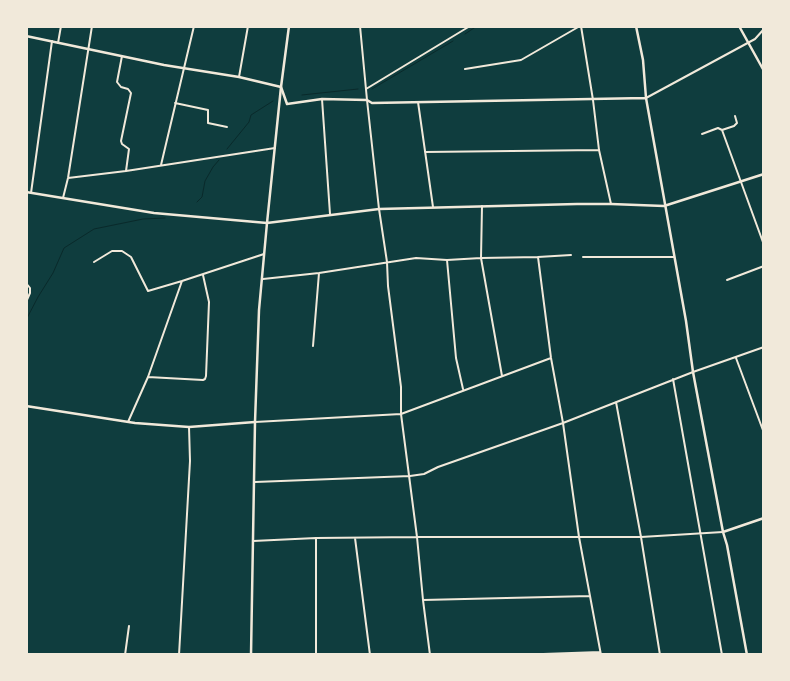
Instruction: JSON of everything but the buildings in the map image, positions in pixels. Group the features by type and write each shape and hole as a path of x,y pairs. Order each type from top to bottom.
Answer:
{"street":[{"path":"58,42 61,26"},
{"path":"63,198 68,178 92,26"},
{"path":"160,165 193,27 188,26"},
{"path":"239,77 248,26"},
{"path":"251,655 259,310 266,223 289,26"},
{"path":"360,26 379,209 401,387 401,414 418,537 430,655"},
{"path":"366,89 470,26"},
{"path":"465,68 521,60 580,26 599,150 611,204"},
{"path":"636,26 664,206 747,655"},
{"path":"739,26 764,71"},
{"path":"281,87 287,104 322,99 367,100 372,103 646,98 755,39 764,30"},
{"path":"26,36 184,68 239,77 281,87"},
{"path":"31,192 52,41"},
{"path":"122,56 117,82 121,87 128,88 130,93 121,141 129,149 126,171"},
{"path":"322,99 330,215"},
{"path":"418,102 433,207"},
{"path":"175,103 208,110 208,123 227,127"},
{"path":"702,134 718,128 722,130 734,126 737,122 735,116"},
{"path":"722,130 764,245"},
{"path":"68,178 160,165 165,166 275,148"},
{"path":"425,152 599,150"},
{"path":"26,192 154,213 266,223 379,209 611,204 664,206 764,174"},
{"path":"482,206 481,258 502,376"},
{"path":"94,262 112,251 122,251 131,257 148,291 264,254"},
{"path":"262,279 319,273 416,258 447,260 538,258 571,255"},
{"path":"583,257 674,257"},
{"path":"515,655 600,653 579,536 563,423 551,358 538,258"},
{"path":"447,260 456,358 463,390"},
{"path":"727,280 764,266"},
{"path":"314,346 319,273"},
{"path":"148,377 205,379 209,302 203,275"},
{"path":"128,422 148,377 182,281"},
{"path":"26,283 30,288 26,302"},
{"path":"254,482 424,474 438,467 563,423 764,347"},
{"path":"26,406 128,422 189,427 401,414 551,358"},
{"path":"736,358 764,433"},
{"path":"673,380 722,655"},
{"path":"616,402 660,655"},
{"path":"179,655 190,461 189,427"},
{"path":"253,541 316,538 641,537 723,532 764,518"},
{"path":"316,538 316,655"},
{"path":"355,538 370,655"},
{"path":"423,600 590,596"},
{"path":"125,655 128,626"}],"waterway":[{"path":"465,34 477,26"},
{"path":"372,89 453,41"},
{"path":"302,95 358,89"},
{"path":"227,149 249,122 251,115 273,101"},
{"path":"197,202 202,197 205,181 219,160"},
{"path":"26,320 53,273 64,248 94,229 143,219 165,218"}]}
